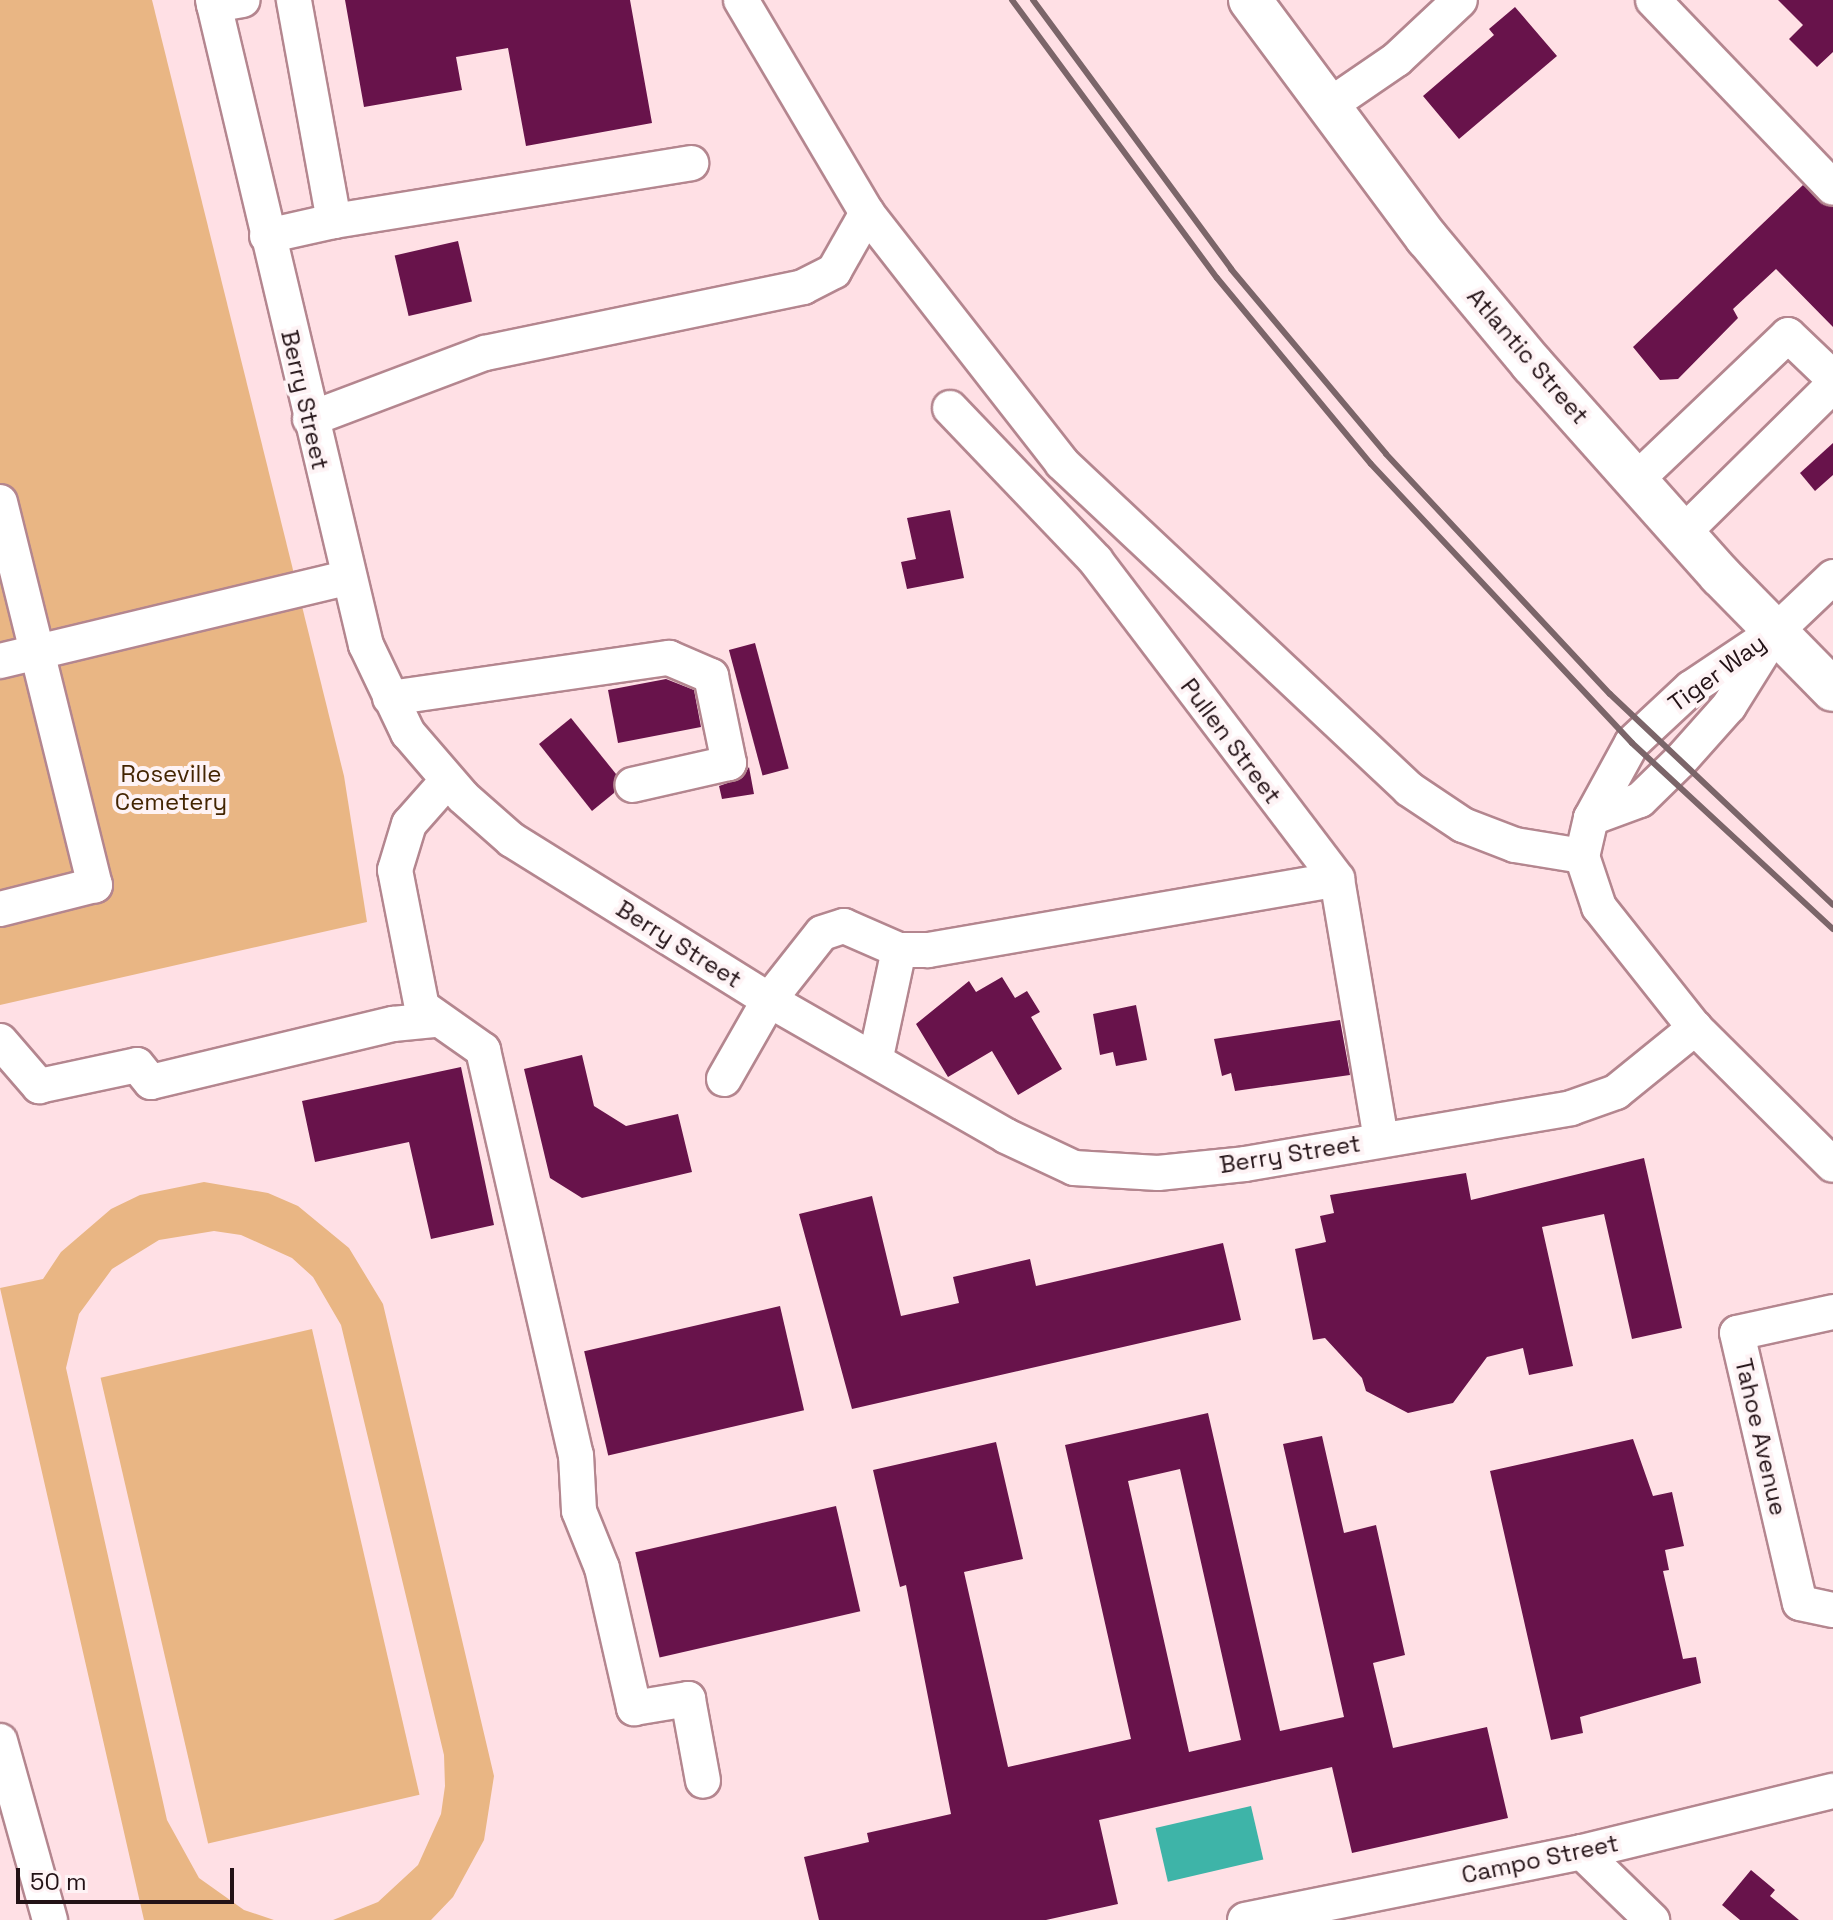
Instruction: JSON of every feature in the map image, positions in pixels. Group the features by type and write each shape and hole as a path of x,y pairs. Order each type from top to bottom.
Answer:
{"main road":[{"name":"Atlantic Street","path":"1250,0 1427,238 1683,533 1833,690"}],"street":[{"path":"294,0 334,221"},
{"path":"741,0 867,213 1062,463 1329,718 1409,789 1463,825 1515,845 1582,856 1599,907 1695,1028 1833,1165"},
{"path":"1327,107 1397,59 1460,0"},
{"path":"1653,0 1833,188"},
{"name":"Berry Street","path":"224,2 267,236 346,578 390,698 408,733 447,781 512,840 769,1000 876,1057 1006,1136 1074,1168 1158,1173 1571,1108 1616,1092 1695,1028"},
{"path":"267,236 334,221 691,163"},
{"path":"310,419 485,353 803,287 834,271 867,213"},
{"path":"1636,480 1788,335 1833,378"},
{"path":"1683,533 1833,385"},
{"name":"Pullen Street","path":"950,408 1096,561 1337,879 1381,1139"},
{"path":"0,502 95,885 0,909"},
{"path":"1775,632 1833,577"},
{"path":"0,661 346,578"},
{"name":"Tiger Way","path":"1591,818 1640,800 1680,761 1729,706 1775,632"},
{"name":"Tiger Way","path":"1582,856 1591,818 1632,743 1658,716 1775,632"},
{"path":"390,698 669,658 711,676 729,763 632,785"},
{"path":"447,781 409,824 395,870 422,1007 434,1020 476,1042 488,1064 576,1455 579,1511 602,1568 634,1708 688,1699 703,1781"},
{"path":"724,1079 769,1000 822,933 844,926 899,950 1337,879"},
{"path":"876,1057 899,950"},
{"path":"0,1041 39,1086 137,1065 151,1082 393,1024 434,1020"},
{"name":"Tahoe Avenue","path":"1833,1312 1737,1333 1800,1603 1833,1610"},
{"path":"0,1741 50,1920"},
{"name":"Campo Street","path":"1254,1919 1582,1852 1833,1791"},
{"path":"1582,1852 1652,1920"}],"green space":[{"name":"Roseville Cemetery","path":"0,0 152,0 344,776 367,922 0,1005"},
{"path":"204,1182 268,1193 298,1206 349,1248 383,1304 494,1776 484,1840 453,1897 431,1920 333,1920 378,1902 418,1865 441,1814 445,1786 444,1755 341,1325 313,1277 292,1258 241,1235 214,1231 159,1240 112,1269 79,1314 66,1368 167,1820 199,1878 244,1910 274,1920 144,1920 0,1288 43,1279 61,1252 111,1209 140,1195"},
{"path":"312,1329 420,1795 208,1844 101,1378"}],"water":[{"path":"1251,1806 1263,1860 1168,1882 1156,1828"}],"building":[{"path":"345,0 630,0 652,123 526,146 508,48 456,57 462,90 364,107"},
{"path":"1778,0 1833,0 1833,52 1817,67 1789,39 1803,25"},
{"path":"1515,7 1557,56 1459,139 1423,96 1494,35 1489,29"},
{"path":"1803,185 1833,207 1833,327 1776,269 1733,309 1738,318 1678,379 1660,380 1633,347"},
{"path":"458,241 472,301 409,316 395,256"},
{"path":"1833,443 1833,475 1815,491 1800,473"},
{"path":"950,510 964,578 907,589 901,562 916,559 907,518"},
{"path":"755,643 789,769 763,776 729,650"},
{"path":"666,679 694,690 701,727 618,743 608,690"},
{"path":"571,718 616,774 614,793 592,811 539,744"},
{"path":"749,767 754,794 722,799 719,786 742,778"},
{"path":"1002,977 1015,998 1027,991 1040,1012 1031,1017 1062,1069 1018,1095 992,1051 948,1077 916,1024 969,981 976,992"},
{"path":"1136,1005 1147,1060 1116,1066 1113,1052 1100,1055 1093,1014"},
{"path":"1340,1020 1350,1075 1235,1091 1231,1073 1222,1076 1214,1039"},
{"path":"582,1055 594,1106 626,1126 678,1114 692,1172 582,1198 550,1178 524,1069"},
{"path":"461,1067 494,1225 431,1239 409,1142 315,1162 302,1101"},
{"path":"1644,1158 1682,1328 1632,1339 1604,1214 1542,1227 1573,1366 1529,1375 1523,1348 1487,1357 1453,1403 1408,1413 1366,1391 1362,1378 1325,1338 1313,1340 1295,1249 1326,1242 1320,1216 1334,1213 1330,1195 1466,1173 1471,1200"},
{"path":"872,1196 901,1316 959,1303 953,1277 1030,1259 1036,1286 1223,1243 1241,1320 852,1409 799,1214"},
{"path":"780,1306 804,1410 608,1455 584,1351"},
{"path":"1208,1413 1280,1731 1344,1717 1283,1444 1322,1436 1344,1533 1376,1525 1405,1655 1373,1663 1393,1748 1487,1727 1508,1818 1352,1853 1332,1767 1099,1820 1118,1904 1046,1920 819,1920 804,1857 869,1842 867,1833 951,1814 906,1585 900,1587 873,1470 996,1442 1023,1559 964,1572 1008,1767 1131,1739 1065,1445","holes":["1180,1469 1241,1740 1189,1752 1128,1481"]},
{"path":"1633,1439 1653,1496 1672,1492 1684,1546 1665,1550 1669,1570 1663,1571 1683,1659 1696,1657 1701,1683 1580,1717 1583,1733 1551,1740 1490,1471"},
{"path":"836,1506 860,1611 660,1658 635,1552"},
{"path":"1751,1870 1775,1890 1770,1896 1799,1920 1740,1920 1722,1905"}],"railway":[{"path":"1012,0 1217,278 1371,464 1632,743 1833,929"},
{"path":"1033,0 1231,269 1386,454 1610,694 1833,905"}]}
